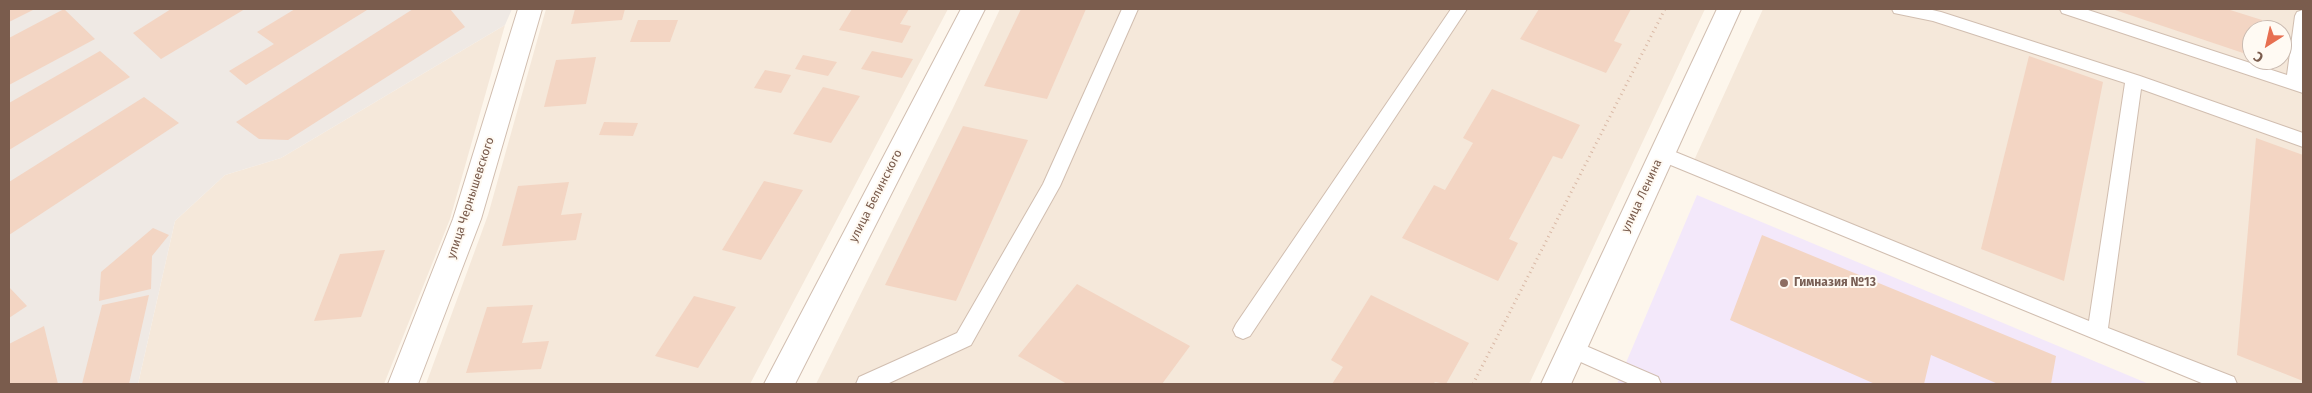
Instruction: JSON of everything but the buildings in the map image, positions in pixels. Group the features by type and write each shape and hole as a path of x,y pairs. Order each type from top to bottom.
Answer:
{"street":[{"name":"улица Чернышевского","path":"404,384 467,219 530,9"},
{"name":"улица Белинского","path":"779,384 973,9"},
{"name":"улица Ленина","path":"1556,384 1729,9"}],"lane":[{"path":"866,384 964,339 1051,186 1130,9"},
{"path":"1243,330 1459,9"},
{"path":"1900,9 1935,16 2134,80 2303,140"},
{"path":"2068,9 2299,86 2303,16"},
{"path":"2097,333 2134,80"},
{"path":"1662,154 2097,333 2227,384"},
{"path":"1572,349 1651,384"}],"path":[{"path":"1472,384 1665,9"}],"shaded area":[{"path":"9,9 512,9 505,25 281,158 225,175 175,221 138,384 9,384"},
{"path":"546,9 948,9 750,384 426,384 488,215"},
{"path":"1000,9 1705,9 1529,384 816,384"},
{"path":"1763,9 2303,9 2303,384 2211,384 1691,167"},
{"path":"505,25 450,219 384,384 138,384 175,221 225,175 281,158"},
{"name":"Гимназия №13","path":"1697,195 2149,384 1617,384"}],"place":[{"name":"Гимназия №13","path":"1784,283"}]}
